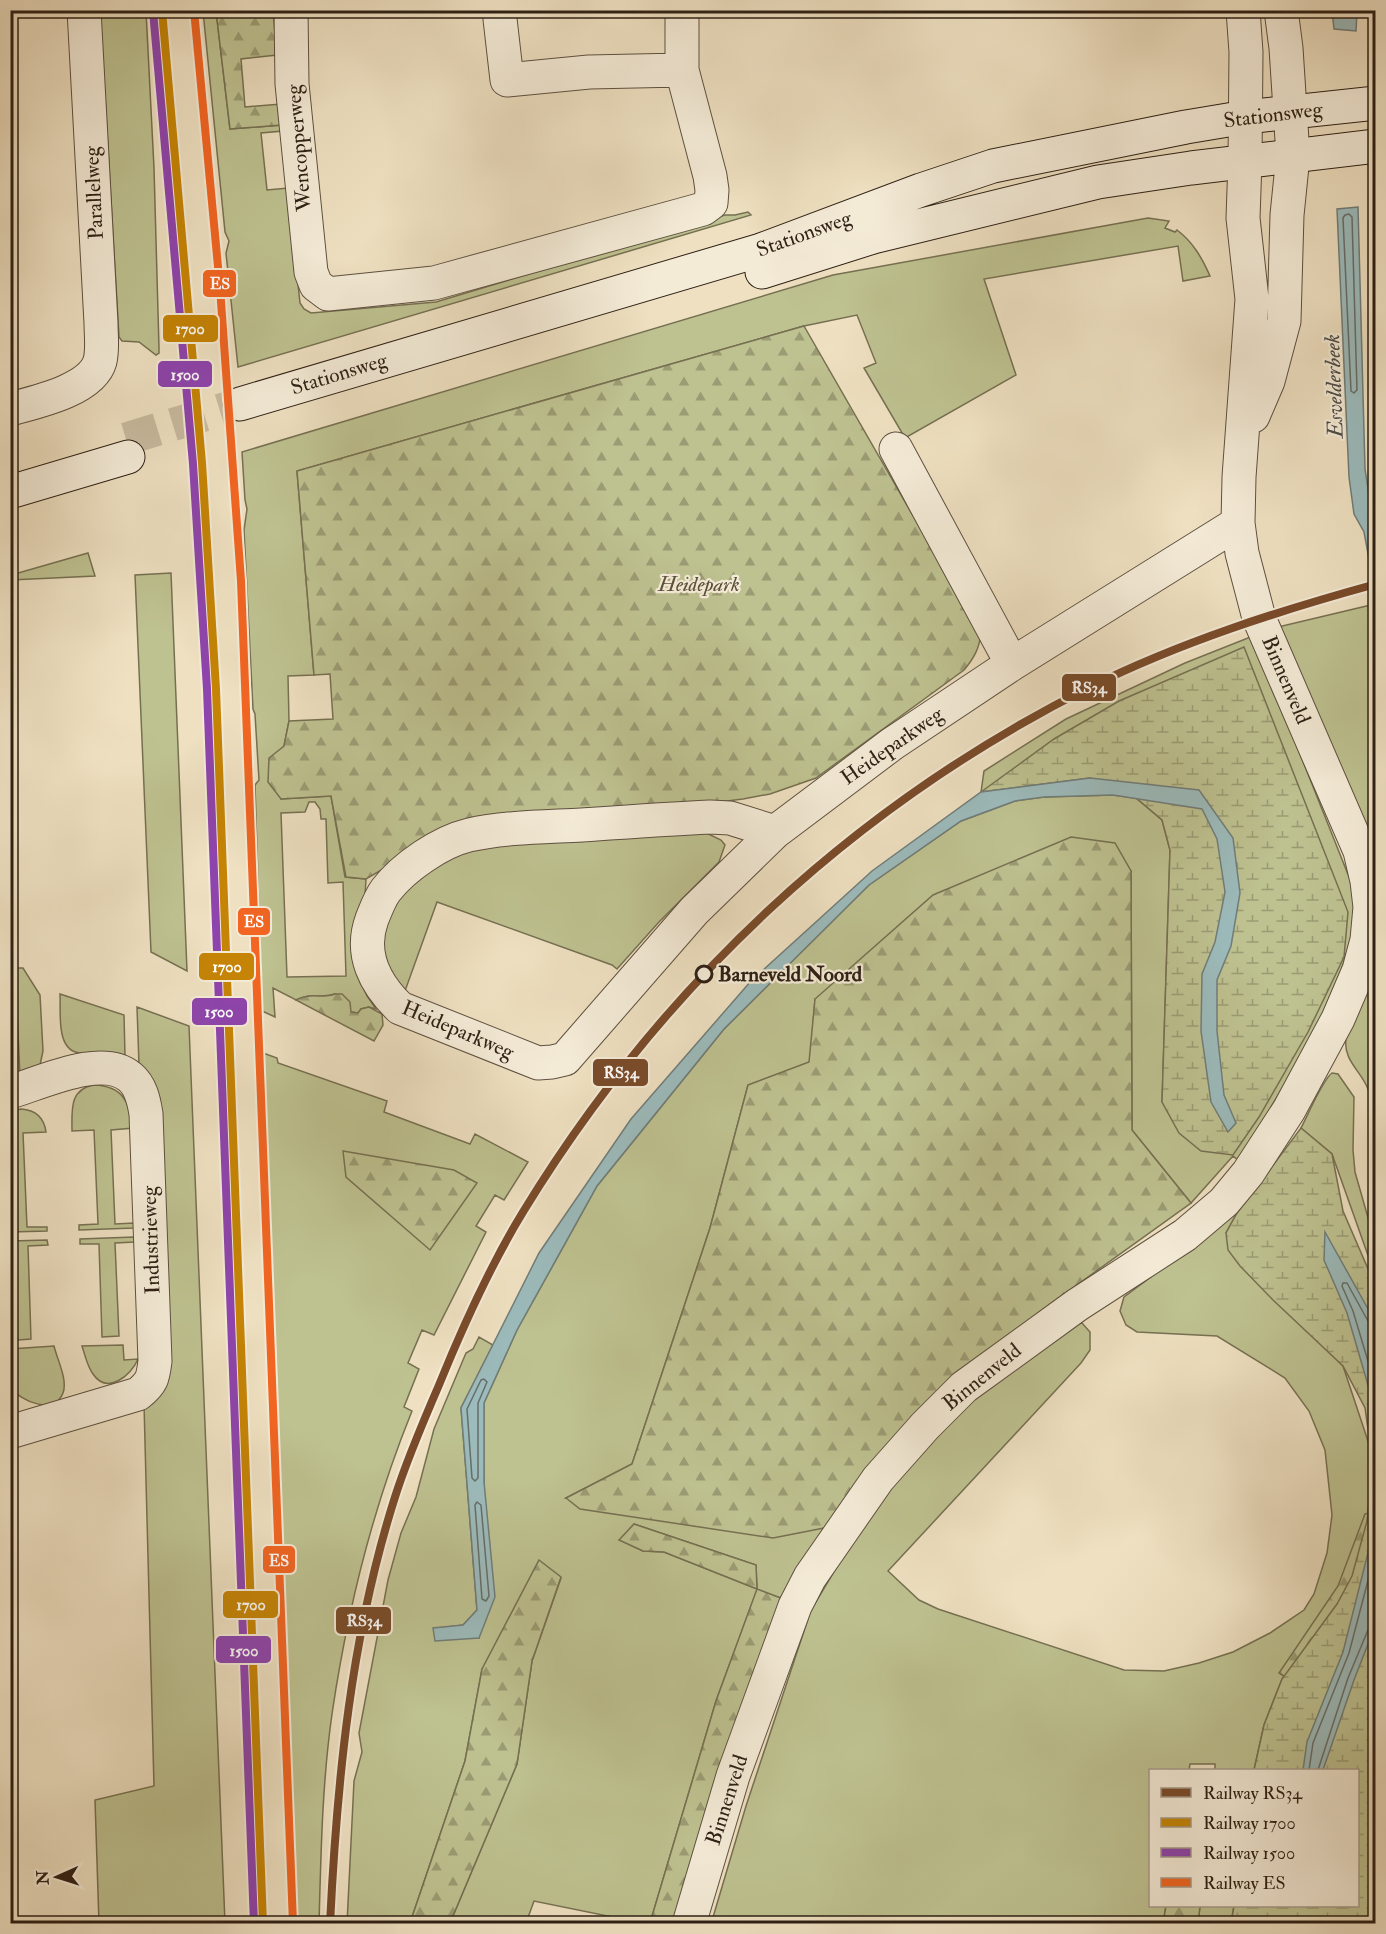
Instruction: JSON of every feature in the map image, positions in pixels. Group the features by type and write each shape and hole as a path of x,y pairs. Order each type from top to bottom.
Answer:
{"street":[{"name":"Parallelweg","path":"10,409 74,387 93,375 100,361 101,323 84,10"},
{"name":"Wencopperweg","path":"291,10 294,96 311,272 316,285 328,294 434,284 704,209 711,203 712,190 682,70"},
{"path":"500,19 507,80 589,72 682,70 682,10"},
{"path":"1244,10 1246,117"},
{"path":"1281,10 1291,112"},
{"name":"Stationsweg","path":"1376,103 1246,117 993,166 921,190 760,250 241,414 765,271 873,237 1098,182 1245,161 1376,146"},
{"name":"Binnenveld","path":"1241,445 1268,381 1284,321 1286,222 1293,156 1291,112"},
{"name":"Binnenveld","path":"689,1923 733,1776 795,1606 810,1576 878,1479 925,1426 964,1387 1077,1305 1185,1235 1224,1202 1242,1180 1289,1110 1338,1018 1359,970 1373,906 1360,850 1259,618 1245,571 1238,523 1241,445 1252,298 1243,218 1246,117"},
{"path":"10,473 127,448 10,492"},
{"path":"896,448 1012,664"},
{"name":"Heideparkweg","path":"775,832 730,818 710,816 520,829 468,836 441,847 419,860 385,891 370,924 368,947 373,972 384,993 400,1008 538,1063 564,1059 694,911 775,832 892,744 1012,664 1238,523"},
{"name":"Industrieweg","path":"10,1092 81,1070 95,1068 110,1068 121,1072 130,1077 139,1088 147,1114 155,1360 153,1377 138,1394 10,1432"}],"green space":[{"path":"100,11 146,11 154,168 159,348 159,353 156,355 139,342 122,341 119,337"},
{"path":"203,11 216,11 230,129 282,125 283,131 261,133 267,190 288,188 300,303 311,313 436,302 725,215 748,212 751,215 238,367 226,253 229,241 225,232"},
{"path":"216,11 273,11 277,55 241,59 245,107 281,104 282,125 230,129"},
{"path":"1148,218 1169,221 1165,228 1175,232 1177,230 1188,240 1210,276 1183,281 1178,246 984,279 1016,375 905,438 864,368 876,363 857,315 804,326 297,471 314,675 288,676 289,721 284,746 281,799 331,796 345,877 366,879 360,980 376,1009 369,1007 361,1009 358,1013 351,1012 335,994 306,996 296,1000 273,988 275,1017 262,1011 255,785 259,780 253,709 244,530 247,509 242,452 833,275","holes":["309,802 315,802 320,809 321,819 326,819 328,883 343,882 346,976 287,977 281,813 305,812"]},
{"name":"Heidepark","path":"804,326 981,634 976,653 964,670 816,778 770,794 438,837 366,879 346,877 331,796 281,799 268,782 269,758 284,746 289,721 333,719 330,674 314,675 297,471"},
{"path":"88,553 95,576 11,580 11,575"},
{"path":"171,573 187,971 151,952 135,575"},
{"path":"1375,604 1375,862 1278,627"},
{"path":"1253,636 1355,892 1355,924 1331,1006 1239,1161 1233,1156 1191,1203 1132,1130 1131,871 815,999 810,1062 748,1085 710,1228 632,1464 566,1498 829,1527 786,1600 757,1590 716,1701 650,1923 534,1901 526,1923 450,1923 517,1764 532,1661 561,1578 482,1669 465,1761 410,1923 347,1924 354,1781 362,1752 359,1733 388,1580 401,1533 416,1497 434,1429 466,1353 473,1349 479,1337 493,1345 461,1408 477,1610 463,1625 434,1629 479,1638 484,1403 517,1330 597,1186 724,1029 869,885 961,821 1015,801 1044,797 1113,795 1136,798 1162,820 1170,850 1162,1102 1274,754 981,792 984,771 1066,719 1185,663","holes":["634,1524 756,1565 757,1589 664,1552 643,1551 620,1540"]},
{"path":"1244,647 1348,912 1344,957 1308,1032 1259,1117 1233,1155 1201,1151 1179,1133 1162,1102 1170,850 1162,820 1136,798 1090,778 981,792 1054,739 1119,701"},
{"path":"694,827 721,840 725,845 719,862 658,923 617,969 612,965 437,902 405,991 394,980 384,956 383,934 396,895 458,848"},
{"path":"1071,837 1115,843 1131,871 1132,1130 1191,1203 1049,1305 957,1380 829,1527 773,1538 580,1509 566,1498 632,1464 710,1228 748,1085 809,1062 815,999 933,895"},
{"path":"1375,963 1375,1195 1369,1154 1370,1096 1347,1053 1346,1039"},
{"path":"15,968 23,968 40,995 43,1051 40,1065 20,1077"},
{"path":"60,994 124,1015 125,1056 82,1053 73,1051 67,1046 61,1030"},
{"path":"342,994 350,1002 351,1012 358,1013 361,1009 369,1007 382,1014 383,1025 374,1041 296,1000 306,996"},
{"path":"137,1007 189,1026 225,1923 99,1923 95,1800 154,1786 144,1404 160,1099 155,1085 139,1065"},
{"path":"263,1053 277,1058 278,1063 387,1101 384,1112 470,1144 475,1134 528,1162 504,1200 495,1195 476,1226 486,1232 434,1335 422,1330 408,1363 419,1369 404,1407 412,1411 385,1484 363,1560 338,1676 324,1793 319,1923 294,1923"},
{"path":"1332,1073 1338,1074 1354,1097 1355,1172 1375,1242 1375,1275 1332,1154 1301,1128 1320,1090"},
{"path":"94,1085 119,1092 130,1111 134,1128 111,1130 115,1224 134,1223 134,1228 79,1230 79,1225 98,1224 94,1130 72,1131 72,1109 80,1091"},
{"path":"21,1109 38,1115 45,1127 46,1132 23,1133 27,1227 47,1227 47,1231 11,1232 11,1111"},
{"path":"1301,1128 1332,1154 1343,1211 1375,1285 1374,1923 1231,1923 1234,1907 1359,1907 1359,1769 1254,1769 1264,1725 1282,1679 1337,1604 1352,1576 1367,1521 1371,1486 1371,1450 1365,1408 1343,1366 1273,1300 1228,1250 1226,1233 1237,1213"},
{"path":"343,1151 454,1170 477,1183 430,1250 346,1177"},
{"path":"1237,1213 1226,1233 1343,1366 1371,1450 1371,1486 1367,1521 1337,1604 1282,1679 1264,1725 1254,1769 1215,1769 1215,1764 1190,1764 1189,1769 1149,1769 1149,1907 1166,1907 1163,1923 711,1924 746,1806 811,1610 856,1535 890,1488 978,1392 1066,1327 1082,1323 1090,1332 1090,1350 1081,1363 888,1571 919,1600 938,1609 1124,1670 1164,1671 1233,1652 1270,1633 1304,1610 1314,1594 1327,1553 1332,1515 1325,1450 1309,1411 1285,1378 1217,1336 1137,1332 1126,1325 1120,1311 1124,1297"},
{"path":"134,1237 135,1242 115,1243 119,1336 102,1337 99,1244 80,1244 80,1239"},
{"path":"47,1240 48,1245 28,1246 31,1339 18,1340 11,1316 11,1241"},
{"path":"123,1345 124,1360 138,1359 135,1365 118,1381 105,1383 99,1380 89,1368 82,1346"},
{"path":"54,1346 62,1370 63,1393 59,1400 53,1403 37,1404 22,1397 11,1387 10,1349"},
{"path":"1375,1512 1323,1701 1279,1673 1338,1586 1365,1514"},
{"path":"634,1524 756,1565 757,1589 664,1552 643,1551 619,1540"},
{"path":"539,1560 561,1577 532,1661 517,1764 450,1923 410,1923 465,1761 482,1669"},
{"path":"757,1589 786,1600 678,1923 650,1923 716,1701"},
{"path":"1166,1907 1200,1907 1198,1923 1163,1923"},
{"path":"1200,1907 1234,1907 1231,1923 1198,1924"}],"water":[{"path":"1332,11 1357,11 1356,31 1334,29"},
{"path":"1358,207 1365,469 1375,533 1375,591 1364,532 1354,514 1349,477 1337,209"},
{"path":"1090,778 1199,790 1233,838 1240,893 1231,946 1217,980 1217,1031 1224,1095 1236,1123 1228,1132 1211,1102 1201,1031 1202,974 1215,942 1225,892 1217,839 1202,809 1113,795 1044,797 1015,801 961,821 869,885 724,1029 597,1186 517,1330 484,1403 484,1482 495,1597 479,1638 435,1641 433,1628 463,1625 477,1610 461,1408 539,1253 631,1119 751,981 872,871 981,792"},
{"path":"1325,1232 1372,1316 1376,1329 1375,1409 1347,1313 1324,1260"},
{"path":"1375,1525 1375,1626 1323,1769 1303,1769 1307,1742 1343,1652"}],"tunnel":[{"path":"126,439 240,404"}],"rail line":[{"name":"1700","path":"162,10 202,463 216,689 263,1924"},
{"name":"ES","path":"194,10 220,288 241,581 293,1924"},
{"name":"1500","path":"153,11 193,464 207,689 254,1924"},
{"name":"RS34","path":"330,1924 342,1762 357,1655 380,1549 400,1483 458,1341 499,1254 523,1212 577,1129 636,1051 701,978 769,909 843,846 921,787 1003,734 1090,687 1159,656 1266,617 1376,584"}],"place":[{"name":"Barneveld Noord","path":"704,974"}],"water label":[{"name":"Esvelderbeek","path":"1334,386"}]}
